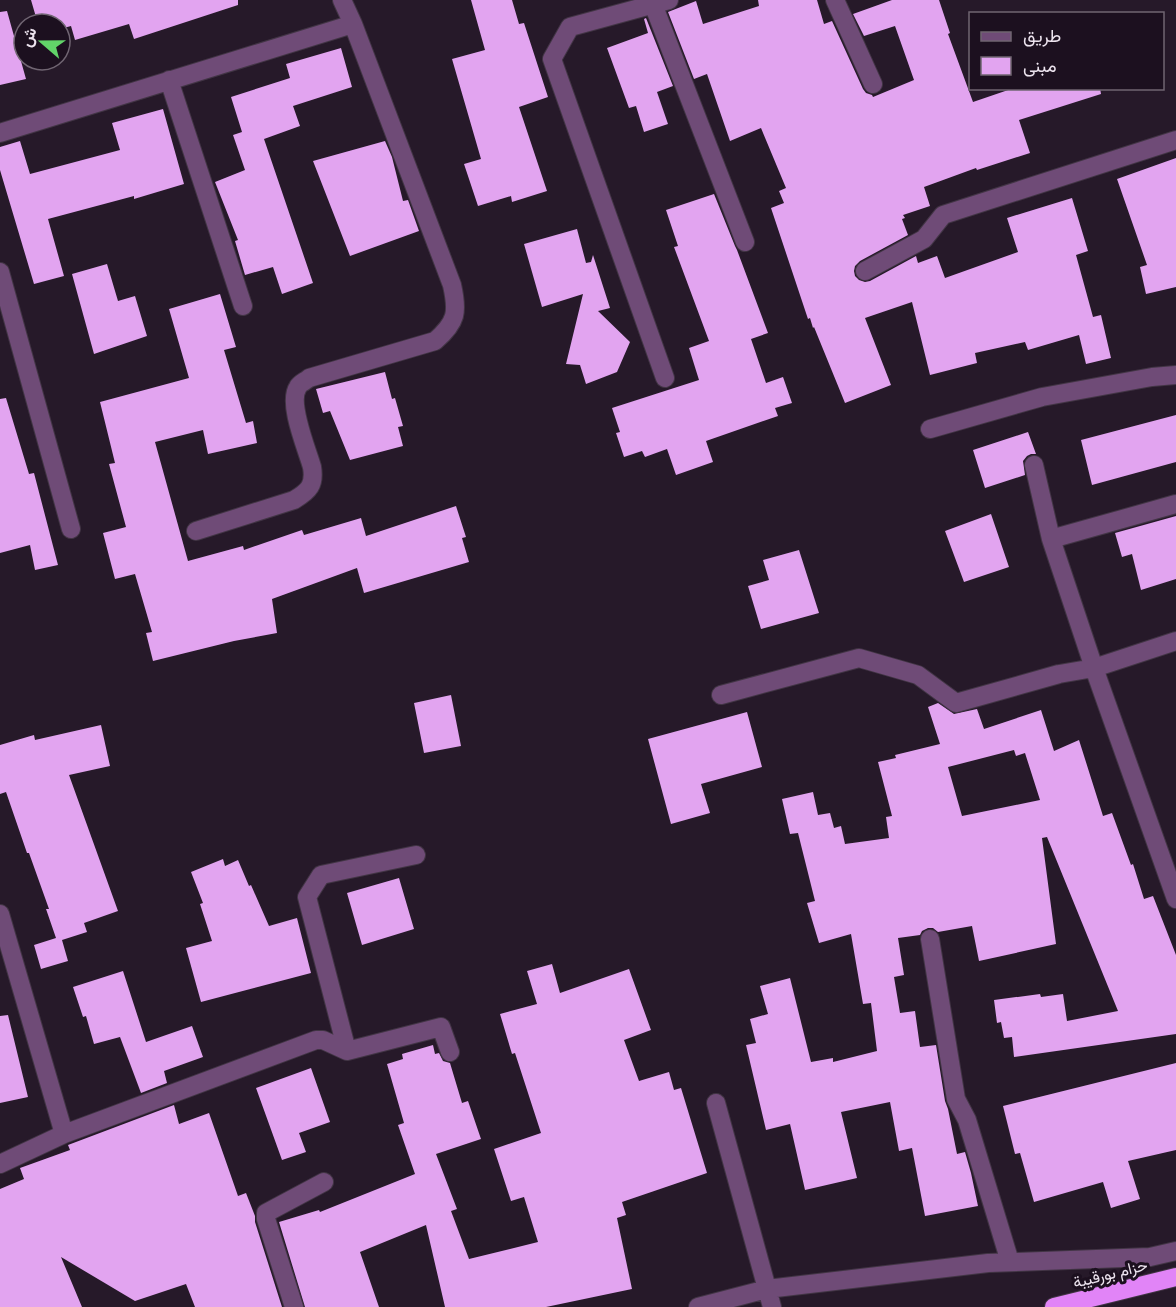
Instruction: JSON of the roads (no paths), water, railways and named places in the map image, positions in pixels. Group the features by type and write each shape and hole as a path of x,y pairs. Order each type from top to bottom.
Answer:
{"highway":[{"name":"حزام بورقيبة","path":"1054,1307 1176,1277"}],"street":[{"path":"196,531 294,500 311,486 314,477 312,467 294,408 297,388 303,382 309,378 435,341 448,330 454,316 456,303 452,285 342,0"},
{"path":"836,0 873,84"},
{"path":"665,378 552,59 570,27 661,2 746,242"},
{"path":"0,133 353,24"},
{"path":"169,80 243,306"},
{"path":"865,271 924,239 943,215 1176,140"},
{"path":"0,272 72,530"},
{"path":"930,429 1042,397 1152,377 1176,375"},
{"path":"1034,465 1052,539 1176,899"},
{"path":"1052,539 1176,504"},
{"path":"721,695 859,658 918,675 956,704 1059,674 1095,668 1176,641"},
{"path":"347,1051 307,897 321,875 416,855"},
{"path":"0,914 64,1134"},
{"path":"930,939 956,1099 967,1120 1010,1262"},
{"path":"0,1164 64,1134 316,1040 323,1040 347,1051 441,1026 450,1052"},
{"path":"716,1103 769,1298"},
{"path":"294,1307 266,1213 324,1182"},
{"path":"698,1307 988,1263 1150,1257 1176,1251"}]}
